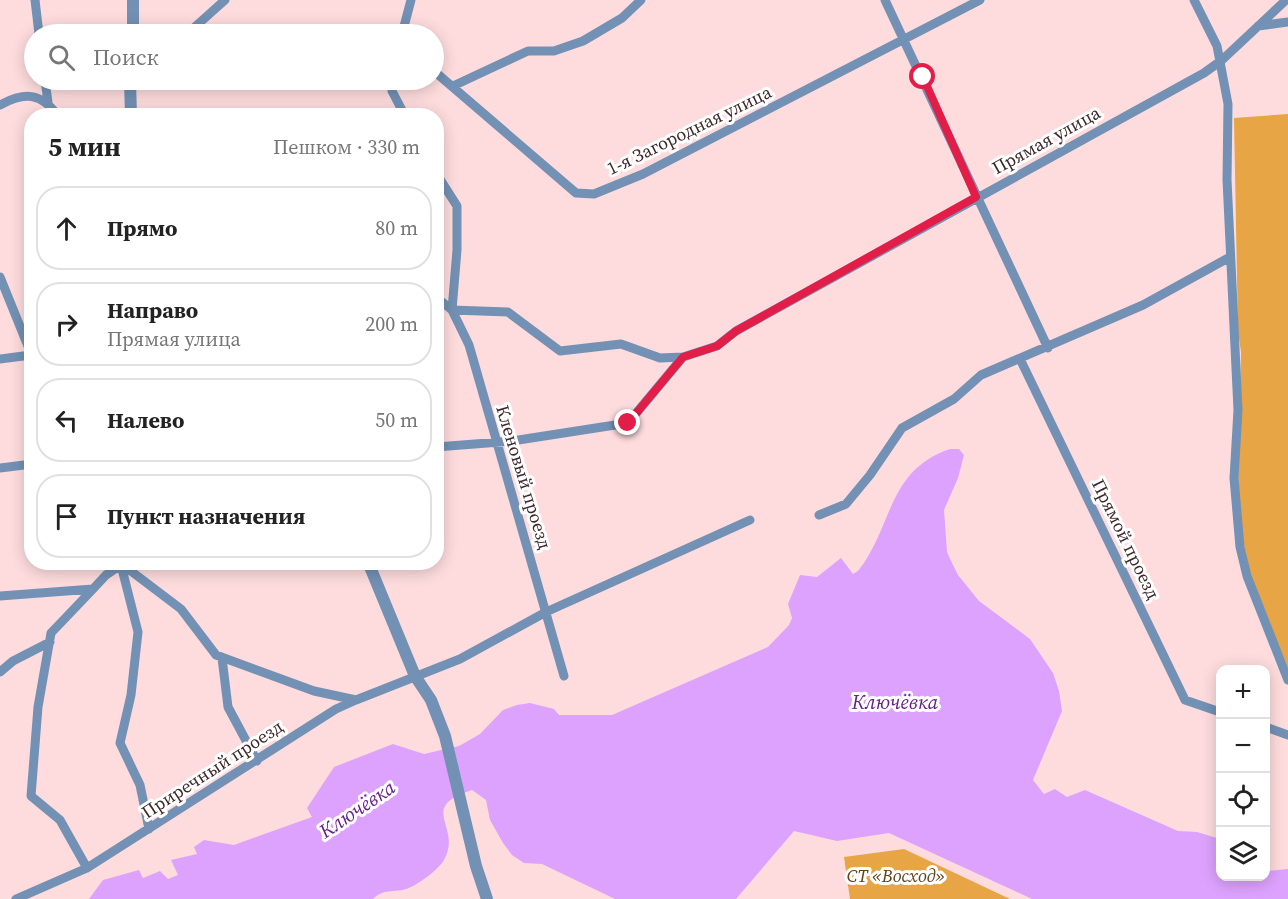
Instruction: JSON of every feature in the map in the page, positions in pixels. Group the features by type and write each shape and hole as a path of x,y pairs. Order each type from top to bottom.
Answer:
{"street":[{"path":"35,0 38,24"},
{"path":"133,0 133,24"},
{"path":"197,24 225,0"},
{"path":"405,24 411,0"},
{"path":"453,86 528,51 554,51 582,41 622,18 641,0"},
{"path":"885,0 1048,348"},
{"name":"1-я Загородная улица","path":"444,79 576,193 594,194 643,174 980,0"},
{"path":"1194,0 1222,60 1228,104 1230,257 1238,410 1234,478 1240,547 1247,576 1288,680"},
{"name":"Прямая улица","path":"683,357 717,346 736,331 1204,73 1222,60 1286,0"},
{"path":"1257,26 1288,22"},
{"path":"46,90 48,102 52,108"},
{"path":"130,90 131,108"},
{"path":"392,90 401,108"},
{"path":"0,105 29,95 48,102"},
{"path":"444,186 457,206 457,250 452,310 508,312 560,351 621,344 660,358 683,357"},
{"path":"819,514 846,504 870,475 902,428 954,399 981,375 1143,305 1230,257"},
{"path":"0,277 24,338"},
{"name":"Кленовый проезд","path":"444,304 452,310 469,345 495,443 527,540 564,676"},
{"path":"0,359 24,357"},
{"path":"444,446 495,443 628,423 683,357"},
{"name":"Прямой проезд","path":"1020,360 1185,700 1216,710"},
{"path":"0,468 24,465"},
{"name":"Приречный проезд","path":"16,899 87,868 257,761 336,708 460,659 546,612 750,520"},
{"path":"87,868 60,820 31,796 38,707 51,633 58,623 113,570"},
{"path":"124,570 138,632 131,695 120,743 140,785 149,829"},
{"path":"131,570 181,609 216,655 314,692 356,700"},
{"path":"371,570 415,676 431,700 445,736 462,810 487,899"},
{"path":"0,596 93,589"},
{"path":"0,672 14,661 50,642"},
{"path":"222,657 228,707 257,761"},
{"path":"1270,728 1288,735"}],"green space":[{"path":"1288,114 1288,668 1251,575 1241,520 1238,464 1241,352 1238,332 1234,118"},
{"name":"СТ «Восход»","path":"904,849 1010,899 850,899 844,857"}],"water":[{"name":"Ключёвка","path":"950,449 959,449 964,455 958,478 944,510 947,552 958,575 979,601 1030,639 1053,673 1062,711 1033,780 1044,794 1055,789 1067,797 1085,790 1178,831 1197,832 1216,838 1216,881 1270,881 1270,871 1288,869 1288,899 1032,899 889,833 837,841 794,831 736,899 615,899 542,864 524,863 512,855 490,820 486,800 472,790 455,797 447,804 444,819 449,837 448,848 444,860 438,867 411,887 382,893 373,899 89,899 103,880 139,870 143,878 160,871 168,879 178,875 171,860 197,854 194,847 204,840 234,845 312,817 307,808 334,767 393,744 424,754 459,746 480,734 503,710 530,703 554,709 559,715 612,715 768,647 789,625 792,618 788,604 800,575 817,577 841,558 853,574 858,571 869,554 902,485 929,458"}],"route":[{"path":"628,423 683,357 700,349 717,346 736,331 976,197 923,77"}]}
